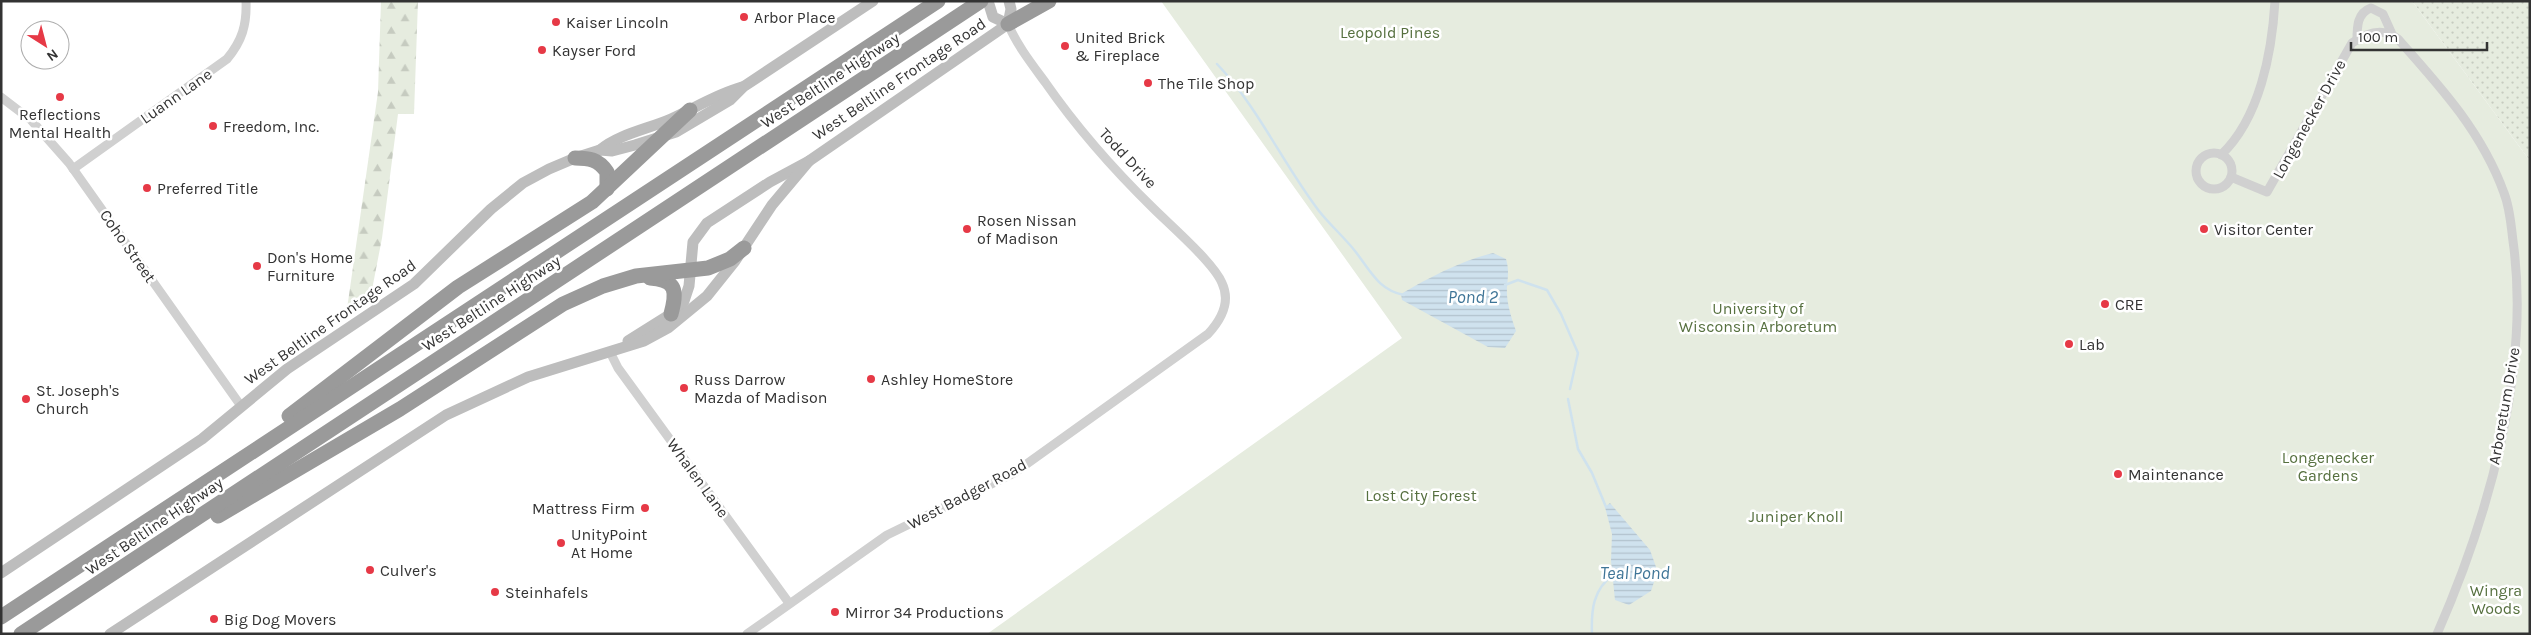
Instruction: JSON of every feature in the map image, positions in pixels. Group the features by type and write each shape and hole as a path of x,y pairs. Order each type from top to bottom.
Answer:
{"highway":[{"name":"West Beltline Highway","path":"1,616 938,1"},
{"name":"West Beltline Highway","path":"21,634 981,1"},
{"path":"1008,24 1049,1"},
{"path":"176,501 428,308 458,287 575,214 607,190 690,110"},
{"path":"574,158 588,158 600,163 607,172 607,190"},
{"path":"93,588 384,418 562,304 602,286 636,276 708,268 719,264 744,248"},
{"path":"636,276 668,282 674,288 675,296 671,314"}],"street":[{"name":"Luann Lane","path":"73,169 227,59 242,36 246,26 246,1"},
{"name":"West Beltline Frontage Road","path":"1,573 196,444 287,369 414,284 491,209 512,192 549,168 600,150 612,151 659,138 711,112 730,100 743,87 872,1"},
{"name":"Todd Drive","path":"988,1 993,17 1008,24"},
{"name":"Todd Drive","path":"1009,1 1011,9 1008,24 1019,46 1086,138 1222,281 1225,292 1225,307"},
{"path":"2221,155 2243,125 2260,89 2272,40 2275,1"},
{"name":"Arboretum Drive","path":"2357,40 2359,19 2365,10 2371,8 2383,14 2392,34 2452,100 2473,129 2487,154 2505,195 2515,257 2517,294 2516,341 2499,447 2472,546 2437,634"},
{"name":"West Beltline Frontage Road","path":"610,352 671,314 684,301 689,286 693,242 707,223 770,182 809,161 1008,24"},
{"path":"2357,40 2372,33 2392,34"},
{"name":"Longenecker Drive","path":"2232,177 2267,192 2344,56 2357,40"},
{"name":"West Beltline Frontage Road","path":"600,150 609,142 690,110 726,92 743,87"},
{"name":"Coho Street","path":"1,97 31,120 73,169 241,406"},
{"path":"2210,154 2221,155 2229,161 2232,177 2220,189 2208,188 2199,181 2196,169 2201,160 2210,154"},
{"name":"West Beltline Frontage Road","path":"110,634 446,415 528,377 644,341 688,313 707,296 744,248 772,205 809,161"},
{"name":"West Badger Road","path":"746,634 888,535 1014,473 1208,334 1218,322 1225,307"},
{"name":"Whalen Lane","path":"610,352 618,368 789,603"}],"green space":[{"path":"381,1 418,1 414,114 398,114 382,238 370,300 346,316 378,92"},
{"name":"University of Wisconsin Arboretum","path":"1161,1 2412,1 2530,161 2530,634 987,634 1402,338"},
{"path":"2412,1 2530,1 2530,161"}],"water":[{"name":"Pond 2","path":"1493,253 1506,259 1508,269 1507,298 1516,331 1505,348 1488,347 1402,300 1401,294 1434,276 1470,260"},
{"name":"Teal Pond","path":"1610,503 1650,550 1656,567 1656,576 1651,591 1629,605 1615,600 1611,561 1612,534 1605,507"}],"waterway":[{"path":"1217,64 1245,98 1319,211 1351,246 1381,284 1387,289 1404,295"},
{"path":"1505,285 1518,280 1547,290 1561,314 1578,353 1570,389"},
{"path":"1568,399 1578,449 1592,473 1606,507"},
{"path":"1592,634 1592,617 1595,601 1602,586 1614,574"}],"place":[{"name":"Arbor Place","path":"744,17"},
{"name":"Kaiser Lincoln","path":"556,22"},
{"name":"United Brick & Fireplace","path":"1065,46"},
{"name":"Kayser Ford","path":"542,50"},
{"name":"The Tile Shop","path":"1148,83"},
{"name":"Reflections Mental Health","path":"60,97"},
{"name":"Freedom, Inc.","path":"213,126"},
{"name":"Preferred Title","path":"147,188"},
{"name":"Rosen Nissan of Madison","path":"967,229"},
{"name":"Visitor Center","path":"2204,229"},
{"name":"Don's Home Furniture","path":"257,266"},
{"name":"CRE","path":"2105,304"},
{"name":"Lab","path":"2069,344"},
{"name":"Ashley HomeStore","path":"871,379"},
{"name":"Russ Darrow Mazda of Madison","path":"684,388"},
{"name":"St. Joseph's Church","path":"26,399"},
{"name":"Maintenance","path":"2118,474"},
{"name":"Mattress Firm","path":"645,508"},
{"name":"UnityPoint At Home","path":"561,543"},
{"name":"Culver's","path":"370,570"},
{"name":"Steinhafels","path":"495,592"},
{"name":"Mirror 34 Productions","path":"835,612"},
{"name":"Big Dog Movers","path":"214,619"}],"park label":[{"name":"Leopold Pines","path":"1390,32"},
{"name":"Longenecker Gardens","path":"2328,466"},
{"name":"Lost City Forest","path":"1421,495"},
{"name":"Juniper Knoll","path":"1796,516"},
{"name":"Wingra Woods","path":"2496,599"}]}
